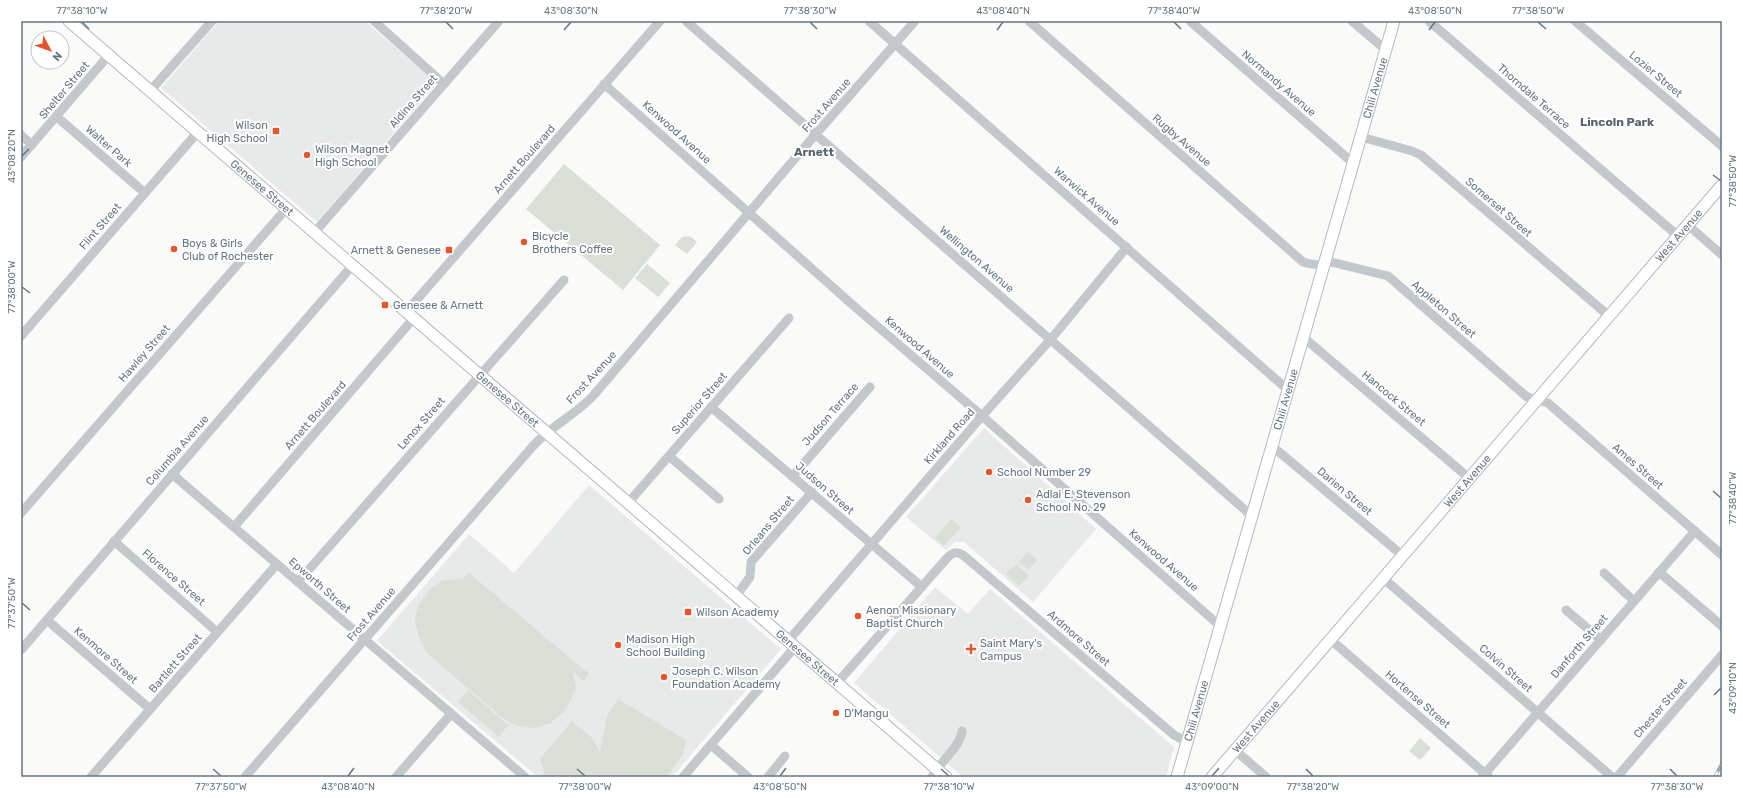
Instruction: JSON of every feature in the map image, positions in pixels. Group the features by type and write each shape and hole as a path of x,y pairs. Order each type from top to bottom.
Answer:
{"main road":[{"name":"Chili Avenue","path":"1177,777 1394,21"},
{"name":"Genesee Street","path":"70,22 314,234 837,683 934,773 946,777"},
{"name":"West Avenue","path":"1212,777 1722,185"}],"street":[{"path":"150,91 212,21"},
{"path":"374,21 444,84"},
{"name":"Aldine Street","path":"314,234 499,21"},
{"name":"Arnett Boulevard","path":"234,528 604,84 660,21"},
{"name":"Wellington Avenue","path":"686,21 1252,516"},
{"name":"Warwick Avenue","path":"869,21 1288,390"},
{"name":"Frost Avenue","path":"245,777 533,446 547,433 581,408 593,396 815,135 915,21"},
{"name":"Rugby Avenue","path":"1029,21 1303,262 1313,265 1325,264"},
{"name":"Normandy Avenue","path":"1190,21 1353,163"},
{"path":"1352,21 1386,50"},
{"name":"Thorndale Terrace","path":"1430,21 1678,236"},
{"name":"Lozier Street","path":"1575,21 1722,146"},
{"name":"Shelter Street","path":"21,158 108,56"},
{"name":"Kenwood Avenue","path":"604,84 1220,626"},
{"name":"Walter Park","path":"57,116 145,193"},
{"name":"Flint Street","path":"21,336 197,133"},
{"path":"21,135 32,145"},
{"name":"Somerset Street","path":"1361,137 1412,151 1421,156 1608,316"},
{"name":"Hawley Street","path":"21,513 286,209"},
{"path":"1688,225 1722,255"},
{"name":"Kirkland Road","path":"683,777 872,544 982,416 1051,339 1127,247"},
{"name":"Appleton Street","path":"1325,264 1331,262 1388,276 1527,397 1537,399"},
{"name":"Columbia Avenue","path":"21,650 352,266"},
{"name":"Lenox Street","path":"298,582 564,280"},
{"name":"Superior Street","path":"628,503 789,318"},
{"name":"Hancock Street","path":"1303,337 1469,478"},
{"name":"Judson Terrace","path":"793,476 870,387"},
{"name":"Ames Street","path":"1537,399 1548,403 1722,555"},
{"name":"Judson Street","path":"711,407 922,587"},
{"name":"Darien Street","path":"1272,446 1402,555"},
{"path":"669,456 719,499"},
{"name":"Epworth Street","path":"172,474 525,777"},
{"name":"Orleans Street","path":"736,596 750,577 750,562 812,492"},
{"name":"Danforth Street","path":"1485,776 1538,712 1695,531"},
{"name":"Florence Street","path":"114,541 218,632"},
{"name":"Ardmore Street","path":"922,587 948,557 956,552 963,555 1174,735 1187,742"},
{"name":"Bartlett Street","path":"91,777 277,564"},
{"path":"1660,572 1722,626"},
{"path":"1604,574 1634,601"},
{"name":"Colvin Street","path":"1384,578 1612,777"},
{"path":"837,683 922,587"},
{"path":"1566,610 1601,640"},
{"name":"Kenmore Street","path":"47,620 150,709"},
{"name":"Hortense Street","path":"1330,639 1485,776"},
{"name":"Chester Street","path":"1617,777 1722,654"},
{"path":"396,777 451,714"},
{"path":"934,773 961,739 962,731"},
{"path":"710,745 748,777"},
{"path":"1235,750 1266,777"},
{"path":"768,777 785,756"}],"shaded area":[{"name":"Wilson Magnet High School","path":"219,21 365,21 437,83 317,222 161,88"},
{"path":"564,164 660,245 623,290 526,209"},
{"path":"690,236 697,242 687,254 675,245 682,237"},
{"path":"647,264 670,283 658,297 635,278"},
{"name":"School Number 29","path":"984,428 1096,529 1033,602 964,542 955,542 946,550 906,517"},
{"path":"589,485 781,649 672,777 538,777 377,641 469,534 514,573"},
{"path":"951,519 961,527 944,546 935,538"},
{"path":"1028,552 1037,560 1029,570 1019,562"},
{"path":"1016,564 1029,576 1019,586 1006,574"},
{"path":"468,572 589,674 584,681 573,672 576,689 565,711 550,723 535,728 518,726 504,719 427,653 419,637 415,621 418,606 430,589 442,581 464,578"},
{"name":"Saint Mary's Campus","path":"935,587 968,614 990,589 1174,747 1166,777 963,777 854,683"},
{"path":"468,690 508,725 499,737 458,702"},
{"path":"618,699 686,740 683,754 667,777 547,777 540,759 572,721 592,738 600,752 607,716"},
{"path":"1420,738 1431,748 1420,760 1409,751"}],"railway":[{"path":"1715,777 1722,763"}],"place":[{"name":"Wilson High School","path":"276,131"},
{"name":"Wilson Magnet High School","path":"307,155"},
{"name":"Bicycle Brothers Coffee","path":"524,242"},
{"name":"Boys & Girls Club of Rochester","path":"174,249"},
{"name":"Arnett & Genesee","path":"449,250"},
{"name":"Genesee & Arnett","path":"385,305"},
{"name":"School Number 29","path":"989,472"},
{"name":"Adlai E. Stevenson School No. 29","path":"1028,500"},
{"name":"Wilson Academy","path":"688,612"},
{"name":"Aenon Missionary Baptist Church","path":"858,616"},
{"name":"Madison High School Building","path":"618,645"},
{"name":"Saint Mary's Campus","path":"971,649"},
{"name":"Joseph C. Wilson Foundation Academy","path":"664,677"},
{"name":"D'Mangu","path":"836,713"}],"district":[{"name":"Lincoln Park","path":"1617,122"},
{"name":"Arnett","path":"814,152"}]}
